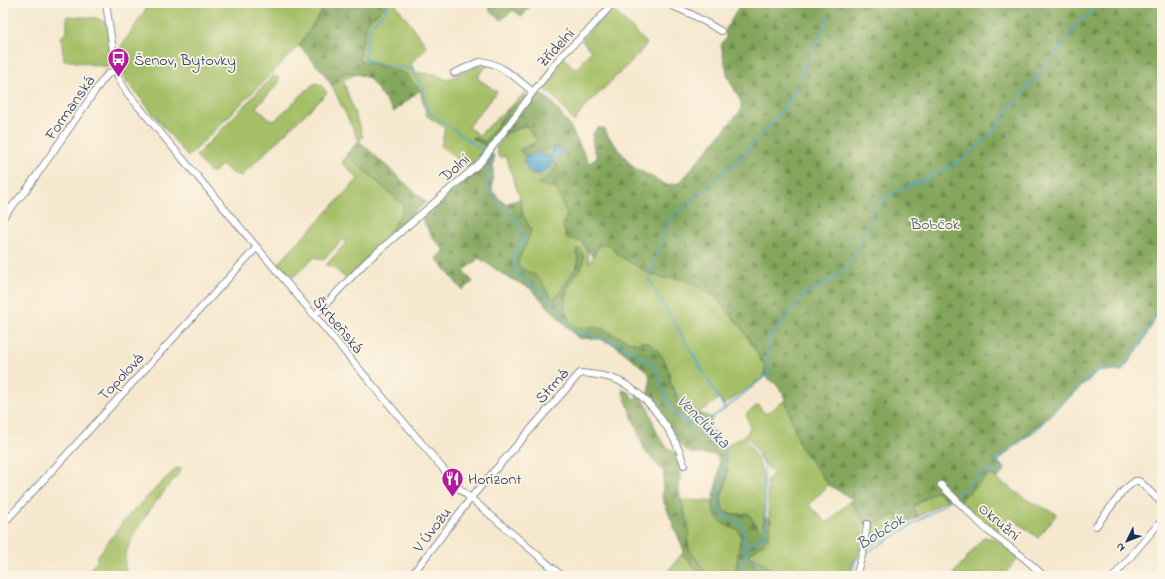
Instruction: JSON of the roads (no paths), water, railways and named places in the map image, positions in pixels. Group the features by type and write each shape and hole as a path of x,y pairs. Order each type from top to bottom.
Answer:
{"street":[{"name":"Formanská","path":"4,216 27,189 102,81 109,73 116,70 106,3"},
{"name":"Zřídelní","path":"533,92 562,55 613,3"},
{"path":"666,3 691,14 721,31"},
{"path":"454,73 478,62 491,63 518,79 533,92"},
{"name":"Škrbeňská","path":"116,70 118,79 128,94 470,498 562,576"},
{"name":"Dolní","path":"315,315 366,262 490,151 533,92"},
{"name":"Topolová","path":"3,524 67,452 257,247"},
{"name":"Strmá","path":"470,498 580,373 614,378 639,393 680,449 684,465"},
{"path":"1096,526 1124,490 1135,480 1139,481 1162,503"},
{"name":"Okružní","path":"941,485 987,530 1023,557 1044,576"},
{"name":"V Úvozu","path":"411,576 470,498"},
{"path":"1115,576 1162,520"},
{"path":"856,576 863,552 867,524"}],"water":[{"path":"557,148 565,151 556,157 553,165 541,174 530,174 524,161 524,157 542,153 550,156 552,149"}],"waterway":[{"name":"Venclůvka","path":"388,3 388,8 370,26 364,56 368,61 411,69 421,85 429,112 485,152"},
{"path":"681,420 699,425 725,409 768,374 768,340 803,296 840,275 853,258 872,212 879,204 897,191 928,178 960,161 979,146 995,129 1009,109 1059,50 1073,30 1099,3"},
{"path":"725,409 649,280 667,222 739,159 779,116 791,98 829,15"},
{"name":"Venclůvka","path":"488,155 492,159 487,186 496,199 517,220 524,239 513,256 514,269 517,274 543,293 576,332 618,343 655,366 664,393 677,416 690,429 712,442 723,452 725,461 719,494 720,513 742,525 746,555 773,576"},
{"path":"3,199 5,206"},
{"name":"Bobčok","path":"955,495 984,471 993,473 1001,472 1002,469 996,460 1037,429 1062,402 1097,370 1122,368 1137,348 1162,304"},
{"path":"745,548 766,535 764,465 758,455"},
{"name":"Bobčok","path":"865,554 939,508 952,498"},
{"path":"737,576 745,555"},
{"name":"Bobčok","path":"851,576 855,561 859,558"}],"place":[{"name":"Šenov, Bytovky","path":"119,78"},
{"name":"Horizont","path":"453,498"}]}
